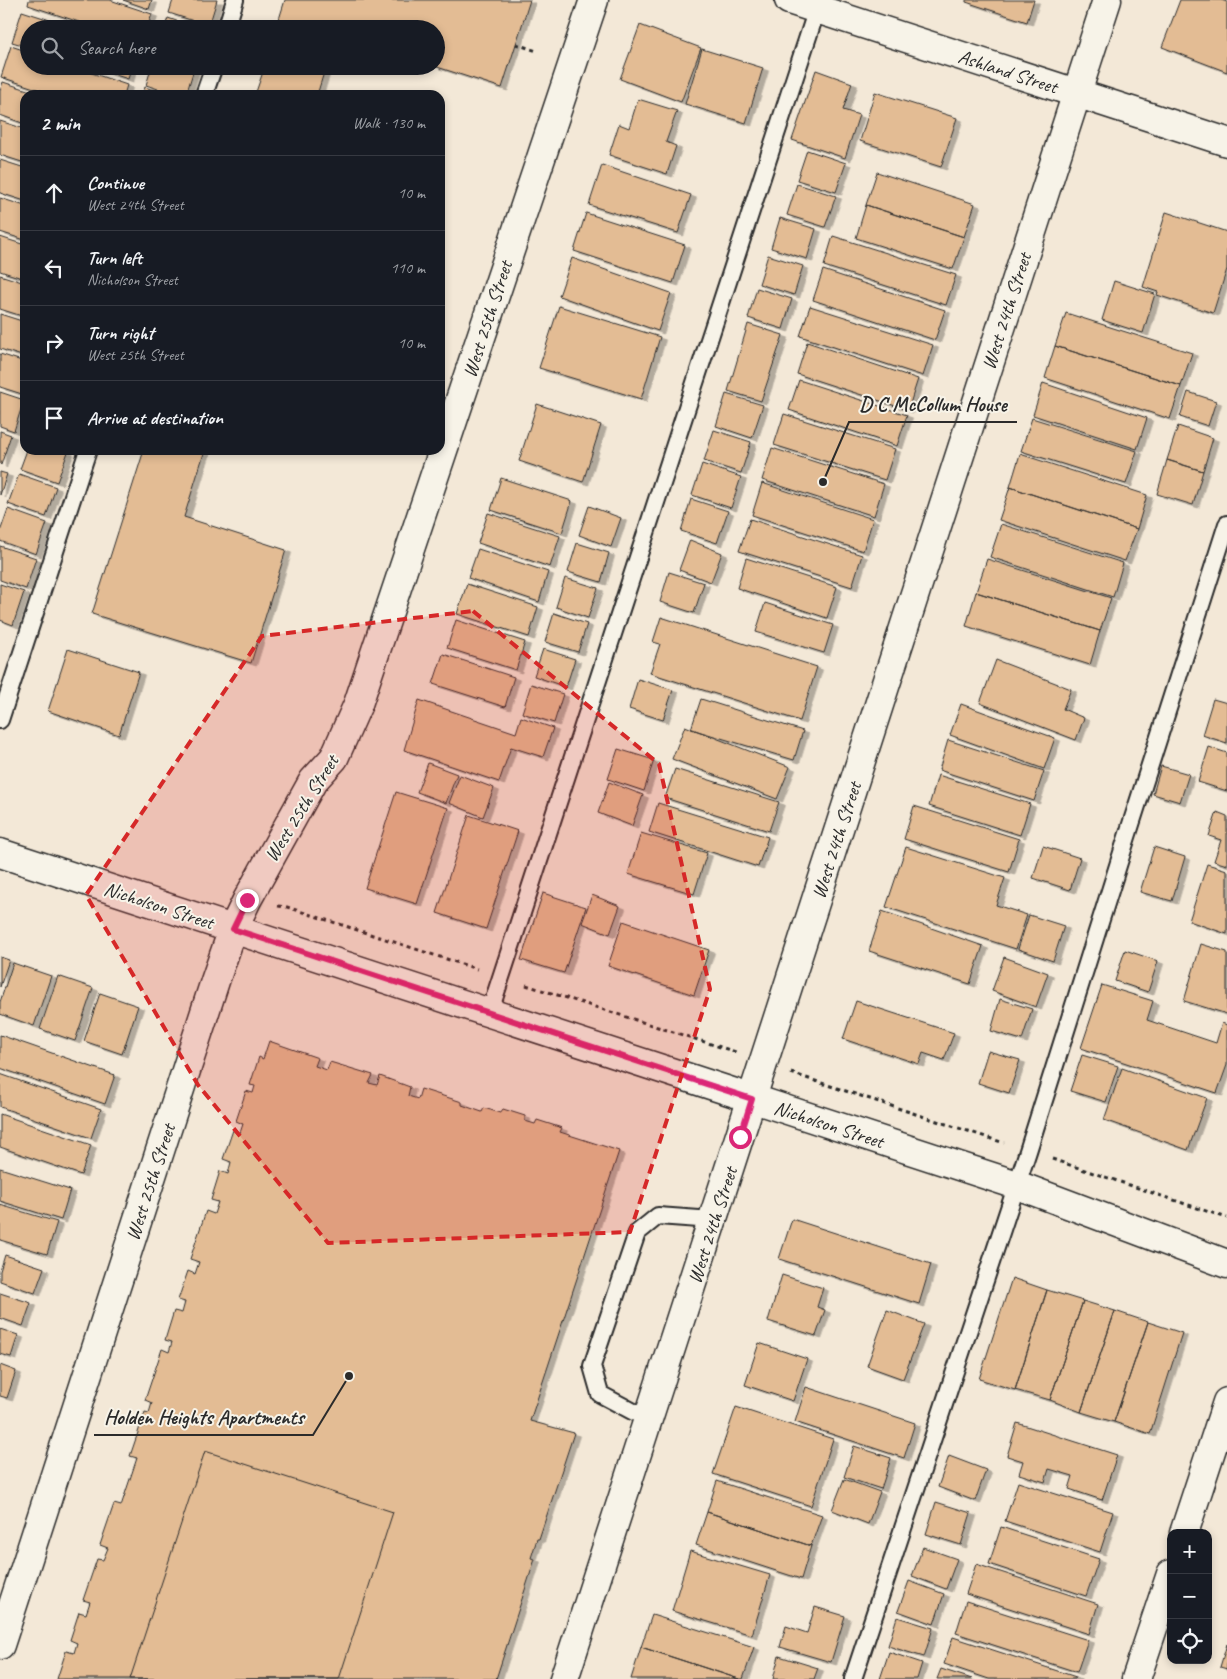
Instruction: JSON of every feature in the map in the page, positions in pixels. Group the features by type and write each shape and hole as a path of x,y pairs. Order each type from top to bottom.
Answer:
{"street":[{"name":"West 25th Street","path":"445,444 594,0"},
{"name":"Ashland Street","path":"789,0 1227,142"},
{"name":"West 24th Street","path":"564,1679 1107,0"},
{"name":"West 25th Street","path":"0,1645 233,929 313,781 334,758 358,704 441,455"},
{"name":"Nicholson Street","path":"0,853 1017,1185 1227,1264"},
{"path":"1185,1529 1227,1402"},
{"path":"1136,1679 1167,1586"}],"lane":[{"path":"229,20 235,0"},
{"path":"489,1014 817,9"},
{"path":"206,90 211,75"},
{"path":"0,720 86,455"},
{"path":"853,1679 1017,1185 1227,524"},
{"path":"649,1420 600,1394 592,1366 636,1233 658,1216 714,1220"}],"path":[{"path":"516,44 537,50"},
{"path":"269,904 287,907 486,972"},
{"path":"520,983 742,1054"},
{"path":"786,1071 1007,1144"},
{"path":"1044,1156 1227,1218"}],"highlighted area":[{"path":"473,611 659,764 710,989 630,1232 328,1243 198,1085 86,895 262,636"}],"building":[{"path":"29,0 110,0 152,14 150,20 73,20 28,5"},
{"path":"123,0 152,0 149,9"},
{"path":"173,0 217,0 211,20 191,20 169,13"},
{"path":"285,0 530,0 502,88 445,70 445,20 279,20"},
{"path":"966,0 1034,0 1027,22 966,2"},
{"path":"1180,0 1221,0 1227,2 1227,72 1162,47"},
{"path":"22,11 50,20 20,20 20,44 12,42"},
{"path":"640,25 701,48 681,102 620,79"},
{"path":"11,46 20,49 20,75 98,75 127,85 126,90 40,90 1,77"},
{"path":"702,49 763,68 746,123 685,104"},
{"path":"816,70 852,83 843,110 859,115 845,158 792,140"},
{"path":"116,75 129,75 128,79"},
{"path":"149,75 192,75 188,90 161,90 146,85"},
{"path":"262,75 323,75 319,90 257,90"},
{"path":"3,82 28,90 20,90 20,122 0,115 0,91"},
{"path":"875,92 957,118 941,167 860,141"},
{"path":"638,99 677,111 666,142 676,146 667,174 609,155 619,124 629,128"},
{"path":"0,121 20,127 20,161 0,155"},
{"path":"807,150 846,163 836,192 797,180"},
{"path":"0,160 20,166 20,199 0,193"},
{"path":"602,165 691,195 678,233 589,205"},
{"path":"877,172 975,204 964,237 866,205"},
{"path":"797,184 836,196 825,227 787,215"},
{"path":"0,198 20,204 20,238 0,232"},
{"path":"866,205 964,237 953,269 856,238"},
{"path":"1166,212 1227,232 1227,269 1213,313 1157,295 1158,292 1143,287"},
{"path":"586,213 685,245 673,283 574,251"},
{"path":"780,218 816,229 807,259 771,248"},
{"path":"833,236 956,275 946,305 824,266"},
{"path":"0,237 20,243 20,277 0,271"},
{"path":"768,255 803,266 794,295 759,284"},
{"path":"572,258 671,293 658,331 559,296"},
{"path":"823,270 945,310 935,340 813,300"},
{"path":"0,275 20,281 20,315 0,309"},
{"path":"1114,281 1155,294 1143,333 1102,320"},
{"path":"757,288 792,299 783,329 748,318"},
{"path":"559,306 660,337 641,399 539,368"},
{"path":"810,306 933,345 923,376 800,336"},
{"path":"1066,313 1192,353 1181,386 1055,346"},
{"path":"0,314 20,320 20,355 0,349"},
{"path":"748,324 783,335 761,401 728,391"},
{"path":"807,342 918,379 908,410 797,374"},
{"path":"1055,346 1181,386 1170,419 1045,378"},
{"path":"0,354 20,360 20,393 0,387"},
{"path":"799,380 907,415 897,446 789,410"},
{"path":"1043,383 1147,418 1137,449 1033,415"},
{"path":"0,392 20,399 20,412 14,431 0,426"},
{"path":"1188,392 1216,401 1208,426 1180,417"},
{"path":"726,394 763,405 752,438 716,426"},
{"path":"537,404 601,425 583,482 519,461"},
{"path":"784,414 895,449 885,480 774,445"},
{"path":"1032,418 1137,451 1126,484 1021,451"},
{"path":"1178,426 1213,438 1203,471 1167,460"},
{"path":"714,430 751,442 741,473 704,461"},
{"path":"0,431 11,435 1,465 0,464"},
{"path":"772,448 884,484 874,516 762,480"},
{"path":"1020,454 1147,495 1137,529 1010,487"},
{"path":"25,455 67,455 57,482 20,469"},
{"path":"142,455 203,455 184,517 286,550 251,663 92,614"},
{"path":"1167,460 1203,471 1193,505 1157,494"},
{"path":"702,464 741,477 731,508 692,495"},
{"path":"0,472 7,474 0,495"},
{"path":"19,474 56,487 46,517 8,504"},
{"path":"501,478 572,501 562,533 491,510"},
{"path":"762,483 873,519 863,551 752,515"},
{"path":"1010,487 1137,529 1125,561 999,520"},
{"path":"691,499 728,511 717,543 681,531"},
{"path":"589,506 621,518 611,547 579,535"},
{"path":"8,509 47,523 36,554 0,541 0,532"},
{"path":"488,513 560,536 550,567 478,543"},
{"path":"750,519 862,555 852,587 739,551"},
{"path":"1001,524 1123,563 1113,597 990,557"},
{"path":"690,540 722,553 711,582 679,570"},
{"path":"577,543 609,553 601,582 568,572"},
{"path":"0,546 36,558 26,589 0,580"},
{"path":"478,549 548,572 539,602 468,578"},
{"path":"746,558 837,587 827,618 737,588"},
{"path":"987,559 1111,598 1100,631 976,592"},
{"path":"669,572 704,583 694,613 660,602"},
{"path":"565,578 598,588 588,618 556,607"},
{"path":"0,584 24,592 13,625 0,620"},
{"path":"467,584 538,607 529,637 457,614"},
{"path":"976,592 1100,631 1090,665 966,626"},
{"path":"765,603 833,625 824,653 756,632"},
{"path":"554,613 587,624 578,652 545,642"},
{"path":"661,617 817,667 800,721 650,673 660,644 653,642"},
{"path":"456,620 525,642 516,670 447,648"},
{"path":"68,649 139,672 119,735 48,711"},
{"path":"543,649 575,659 566,687 534,676"},
{"path":"443,654 514,677 505,707 433,684"},
{"path":"996,660 1071,689 1063,709 1084,718 1076,740 980,703"},
{"path":"638,679 673,690 663,720 629,709"},
{"path":"531,684 563,694 554,723 522,713"},
{"path":"701,699 803,731 794,760 691,729"},
{"path":"1213,699 1227,703 1227,743 1202,735"},
{"path":"419,700 516,733 521,717 553,728 543,757 511,747 499,782 404,750"},
{"path":"961,704 1055,738 1044,769 950,735"},
{"path":"685,726 790,767 777,799 672,759"},
{"path":"948,740 1044,771 1034,801 939,770"},
{"path":"1209,747 1227,753 1227,791 1198,782"},
{"path":"618,749 654,760 644,791 608,779"},
{"path":"428,763 457,774 446,803 417,792"},
{"path":"1161,766 1189,774 1180,802 1153,794"},
{"path":"675,769 779,802 769,831 665,798"},
{"path":"460,775 494,788 483,817 449,803"},
{"path":"938,775 1030,804 1020,835 929,806"},
{"path":"609,782 643,795 632,826 598,813"},
{"path":"396,792 448,808 417,904 365,888"},
{"path":"658,803 768,837 758,867 649,832"},
{"path":"914,806 1019,839 1009,872 904,839"},
{"path":"1217,812 1227,816 1227,865 1214,861 1221,840 1209,836"},
{"path":"469,815 518,831 486,929 437,913"},
{"path":"641,833 707,853 694,894 628,874"},
{"path":"1043,846 1080,858 1070,890 1033,878"},
{"path":"906,847 1005,878 996,905 1027,915 1016,949 886,907"},
{"path":"1154,847 1185,857 1172,901 1140,892"},
{"path":"1207,864 1227,870 1227,934 1189,921"},
{"path":"543,893 586,907 564,973 521,960"},
{"path":"592,895 620,906 610,934 582,923"},
{"path":"882,911 983,946 970,984 869,951"},
{"path":"1029,915 1064,926 1053,961 1018,949"},
{"path":"623,921 709,950 694,995 608,966"},
{"path":"1201,944 1227,952 1227,1014 1184,1001"},
{"path":"1125,950 1158,961 1148,992 1115,981"},
{"path":"0,957 9,960 0,987"},
{"path":"1004,957 1048,973 1036,1007 992,991"},
{"path":"13,963 51,976 34,1026 0,1014 0,1002"},
{"path":"58,976 93,988 75,1041 40,1029"},
{"path":"1102,985 1153,1001 1147,1020 1216,1043 1222,1023 1227,1025 1227,1065 1217,1093 1081,1048"},
{"path":"100,993 138,1006 122,1054 84,1041"},
{"path":"1000,999 1032,1009 1022,1040 991,1031"},
{"path":"856,1001 954,1033 944,1060 923,1053 919,1064 843,1039"},
{"path":"0,1035 115,1075 105,1104 0,1068"},
{"path":"269,1041 318,1058 315,1066 327,1070 330,1062 373,1075 369,1083 377,1085 380,1076 410,1087 408,1096 418,1099 421,1089 462,1102 462,1105 482,1112 484,1108 500,1113 503,1109 525,1116 525,1121 535,1124 537,1120 562,1128 560,1132 619,1151 530,1421 574,1433 539,1539 537,1539 531,1558 535,1559 496,1679 57,1679 66,1651 74,1653 77,1643 70,1640 79,1612 86,1614 90,1602 83,1600 97,1559 103,1560 108,1548 100,1545 114,1504 121,1506 137,1458 130,1456 145,1412 149,1413 152,1403 145,1400 162,1349 169,1352 172,1342 165,1340 174,1311 182,1313 185,1302 178,1300 188,1271 195,1274 199,1262 190,1259 206,1211 214,1214 218,1202 211,1200 220,1171 228,1174 231,1162 223,1159 233,1130 240,1133 243,1124 236,1121 246,1091 253,1093 255,1086 250,1085 259,1057 263,1059"},
{"path":"988,1051 1020,1060 1009,1093 978,1083"},
{"path":"1082,1055 1118,1066 1106,1102 1070,1091"},
{"path":"1122,1068 1207,1098 1188,1150 1104,1120"},
{"path":"0,1074 101,1109 91,1138 0,1107"},
{"path":"0,1114 91,1145 81,1175 0,1147"},
{"path":"0,1168 70,1190 61,1220 0,1201"},
{"path":"0,1205 57,1222 47,1254 0,1240"},
{"path":"792,1219 931,1264 919,1304 779,1259"},
{"path":"5,1255 44,1268 35,1293 0,1281 0,1271"},
{"path":"782,1275 823,1288 817,1307 825,1310 816,1336 768,1321"},
{"path":"1012,1278 1047,1290 1015,1390 979,1379"},
{"path":"1047,1290 1083,1301 1050,1400 1015,1390"},
{"path":"0,1293 31,1303 23,1326 0,1318"},
{"path":"1083,1301 1115,1311 1081,1412 1050,1400"},
{"path":"887,1310 924,1324 903,1379 867,1366"},
{"path":"1115,1311 1148,1322 1114,1422 1081,1412"},
{"path":"1148,1322 1182,1333 1150,1434 1114,1422"},
{"path":"0,1329 18,1335 11,1357 0,1354"},
{"path":"759,1343 807,1359 793,1401 745,1385"},
{"path":"0,1365 16,1371 7,1398 0,1396"},
{"path":"806,1387 915,1423 904,1458 795,1422"},
{"path":"736,1407 833,1439 811,1506 713,1474"},
{"path":"1017,1423 1117,1455 1102,1500 1069,1489 1073,1476 1049,1469 1045,1482 1019,1474 1023,1461 1007,1456"},
{"path":"854,1446 891,1458 881,1489 844,1477"},
{"path":"205,1451 393,1512 339,1679 130,1679"},
{"path":"949,1456 986,1470 975,1501 938,1487"},
{"path":"844,1479 880,1492 868,1524 832,1510"},
{"path":"717,1481 822,1515 811,1546 707,1512"},
{"path":"1018,1482 1113,1512 1100,1552 1005,1521"},
{"path":"936,1502 971,1513 961,1545 926,1534"},
{"path":"707,1512 811,1546 801,1579 696,1545"},
{"path":"1001,1527 1099,1559 1086,1596 989,1564"},
{"path":"923,1547 957,1559 946,1589 912,1576"},
{"path":"690,1551 770,1575 752,1635 672,1611"},
{"path":"976,1564 1098,1604 1089,1634 966,1594"},
{"path":"909,1581 944,1594 934,1624 898,1611"},
{"path":"966,1601 1088,1640 1077,1672 956,1633"},
{"path":"815,1607 845,1616 831,1662 780,1647 786,1626 807,1633"},
{"path":"652,1615 754,1647 743,1679 641,1647"},
{"path":"897,1617 933,1628 924,1657 888,1646"},
{"path":"953,1637 1076,1677 1075,1679 989,1679 944,1664"},
{"path":"1227,1644 1227,1669 1220,1667"},
{"path":"641,1647 739,1679 631,1679"},
{"path":"889,1652 922,1663 917,1679 880,1679"},
{"path":"779,1656 818,1668 814,1679 773,1679"},
{"path":"941,1669 972,1679 937,1679"}],"place":[{"name":"D C McCollum House","path":"823,482"},
{"name":"Holden Heights Apartments","path":"349,1376"}],"route":[{"path":"247,900 233,929 752,1099 740,1137"}]}
